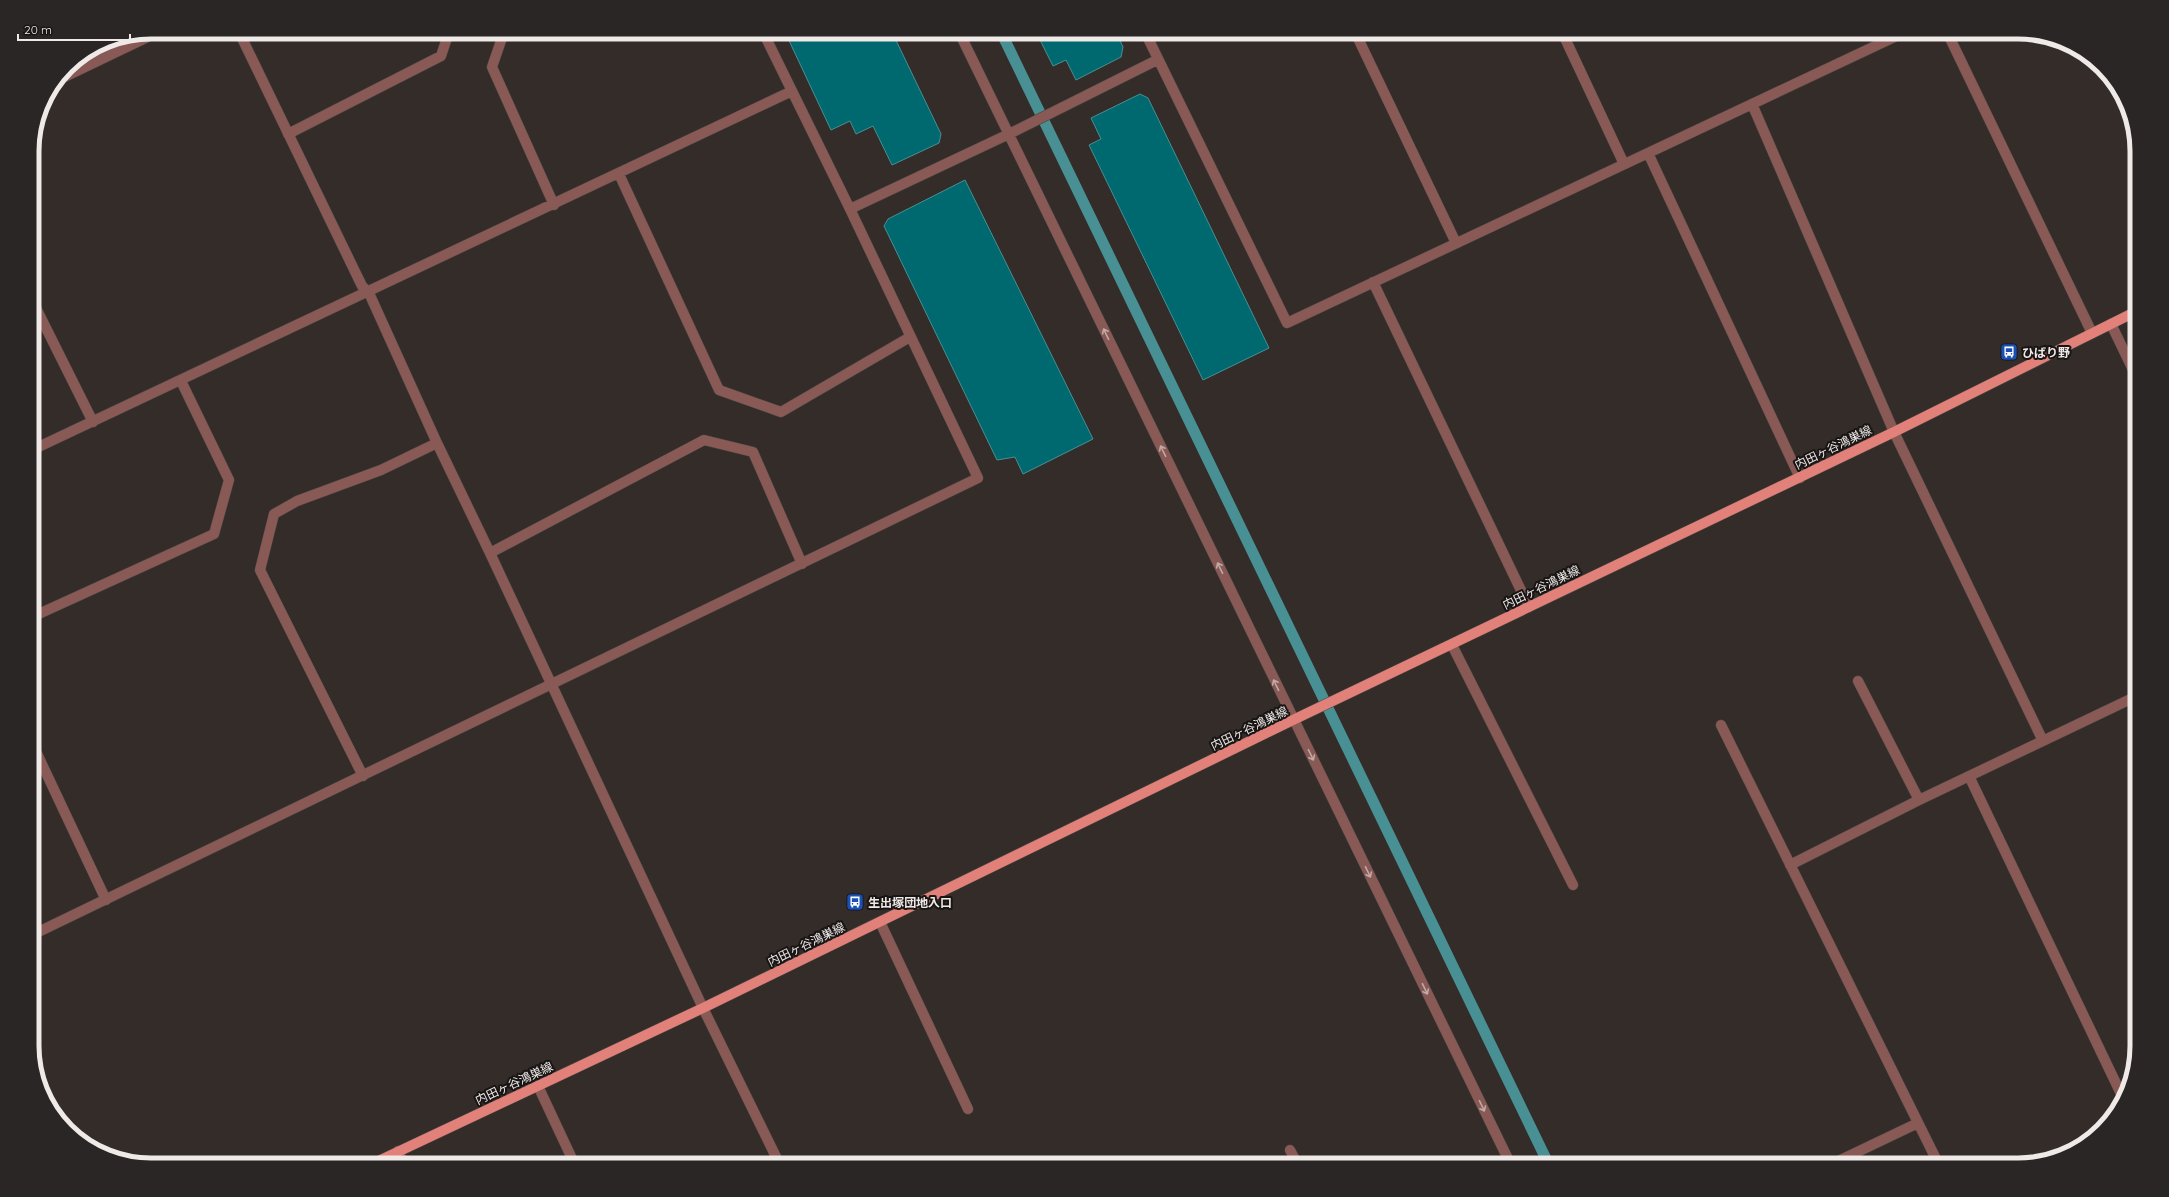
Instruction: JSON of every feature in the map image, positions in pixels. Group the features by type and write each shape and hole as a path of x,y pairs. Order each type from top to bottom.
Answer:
{"main road":[{"name":"内田ヶ谷鴻巣線","path":"385,1158 703,1008 1293,720 1800,478 2130,314"}],"street":[{"path":"242,39 362,286 369,293 437,443 703,1008 777,1158"},
{"path":"288,134 441,56 447,39"},
{"path":"502,39 492,67 554,205"},
{"path":"39,932 552,686 978,478 850,209 766,39"},
{"path":"962,39 1508,1158"},
{"path":"1148,39 1287,323 1890,39"},
{"path":"1358,39 1456,243"},
{"path":"1565,39 1624,164"},
{"path":"1950,39 2092,333"},
{"path":"70,74 142,40"},
{"path":"850,209 1009,134 1158,60"},
{"path":"39,447 369,293 792,91"},
{"path":"1752,104 1894,432 2044,741"},
{"path":"1648,153 1800,478"},
{"path":"619,174 719,390 781,412 910,337"},
{"path":"1373,282 1529,607"},
{"path":"39,314 93,422"},
{"path":"2111,324 2130,363"},
{"path":"39,614 214,534 229,480 181,381"},
{"path":"490,553 704,440 753,452 802,564"},
{"path":"363,776 260,570 274,514 297,501 381,470 437,443"},
{"path":"1452,644 1573,885"},
{"path":"1858,681 1919,800"},
{"path":"1790,865 1919,800 2130,699"},
{"path":"1721,725 1936,1158"},
{"path":"39,758 106,900"},
{"path":"1969,776 2120,1091"},
{"path":"880,922 968,1109"},
{"path":"538,1086 573,1158"},
{"path":"1845,1158 1918,1123"},
{"path":"1290,1150 1294,1158"},
{"path":"398,1152 401,1158"}],"water":[{"path":"788,39 895,39 941,134 939,143 892,165 873,126 856,134 850,121 831,130"},
{"path":"1040,39 1119,39 1123,47 1121,57 1076,80 1066,60 1053,66"},
{"path":"1140,94 1148,98 1269,348 1203,380 1089,145 1101,139 1091,118"},
{"path":"965,180 1093,439 1023,474 1015,457 997,460 884,226 888,219"}],"waterway":[{"path":"1004,39 1546,1158"}],"place":[{"name":"ひばり野","path":"2009,352"},
{"name":"生出塚団地入口","path":"855,902"}]}
